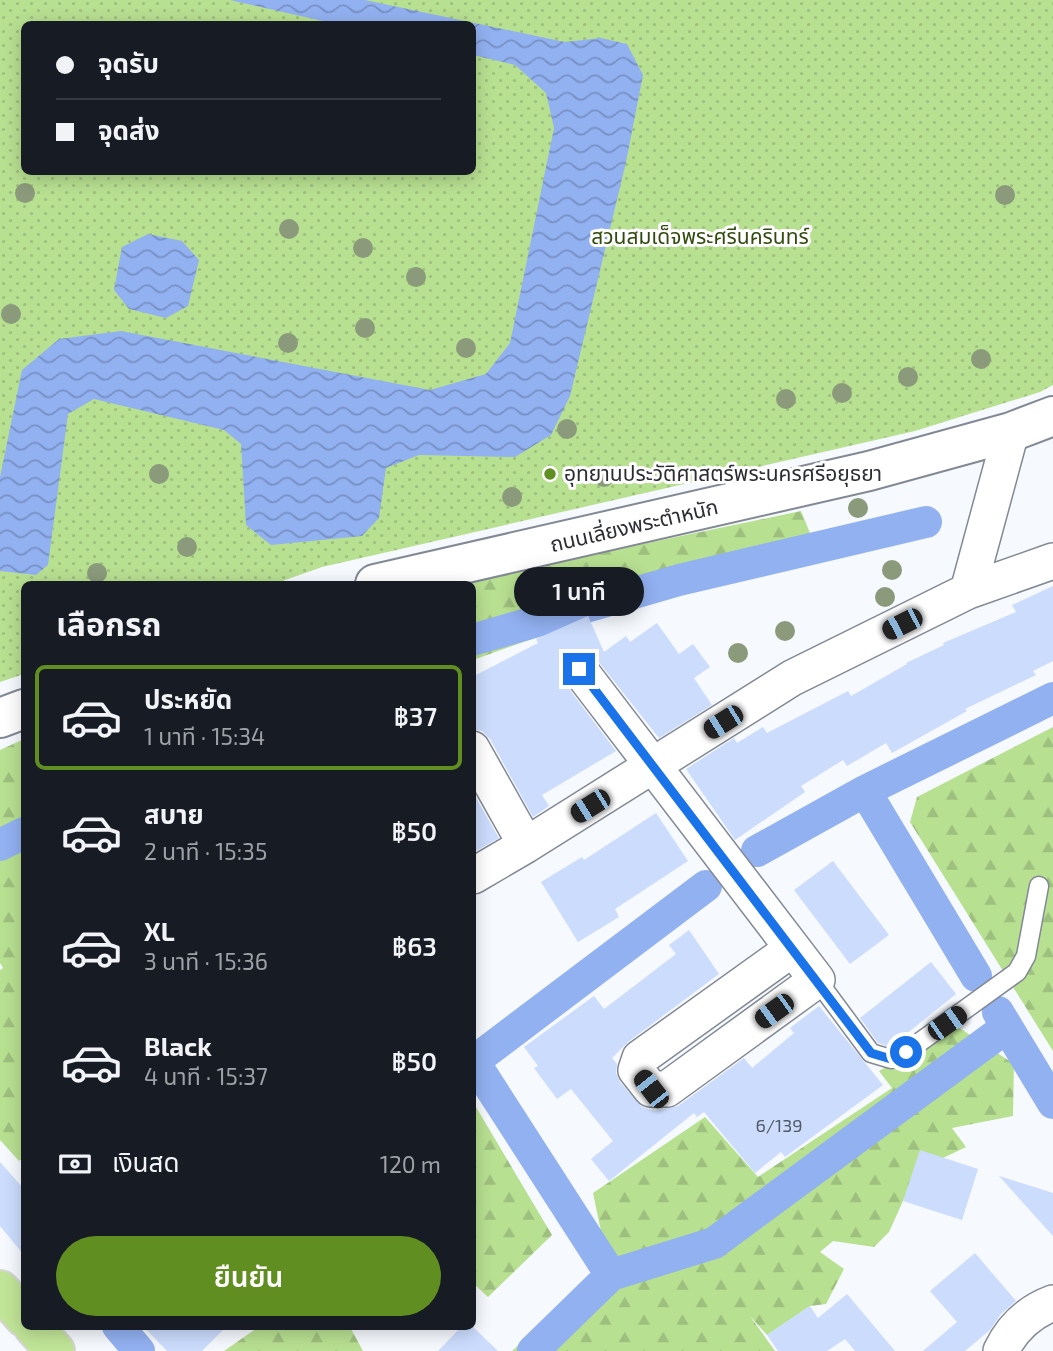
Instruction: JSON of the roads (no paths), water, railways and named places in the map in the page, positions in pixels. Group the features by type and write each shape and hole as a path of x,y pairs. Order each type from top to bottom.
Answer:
{"main road":[{"path":"0,1290 21,1314"},
{"path":"37,1330 55,1351"}],"street":[{"name":"ถนนเลี่ยงพระตำหนัก","path":"387,581 869,471 1012,432 1053,416"},
{"path":"968,591 1012,432"},
{"path":"476,874 792,678 968,591 1053,561"},
{"path":"579,669 817,980 667,1089 651,1089 636,1070 640,1058 792,949"},
{"path":"0,718 21,710"},
{"path":"476,756 526,845"},
{"path":"1001,1351 1018,1324 1038,1308 1053,1303"}],"lane":[{"path":"817,980 871,1053 891,1059 1017,972 1026,956 1039,886"}],"water":[{"path":"230,0 365,0 465,21 323,21"},
{"path":"476,23 565,42 601,38 627,44 643,75 626,162 570,396 551,435 515,457 419,455 386,468 379,518 362,536 271,545 246,525 241,444 224,430 94,399 68,414 48,565 36,575 0,571 0,477 22,370 59,339 121,331 430,390 486,374 510,343 554,128 546,93 515,65 476,56"},
{"path":"148,234 182,241 199,260 188,306 166,318 129,309 114,290 122,247"}],"waterway":[{"path":"476,639 679,580 926,522"},
{"path":"757,851 865,791 1053,698"},
{"path":"865,791 976,976"},
{"path":"0,845 21,834"},
{"path":"476,1059 706,886"},
{"path":"998,1012 1053,1103"},
{"path":"533,1351 611,1275 714,1243 1007,1027"},
{"path":"476,1065 611,1275"},
{"path":"121,1330 139,1351"}],"place":[{"name":"อุทยานประวัติศาสตร์พระนครศรีอยุธยา","path":"550,474"}],"park label":[{"name":"สวนสมเด็จพระศรีนครินทร์","path":"700,237"}]}
